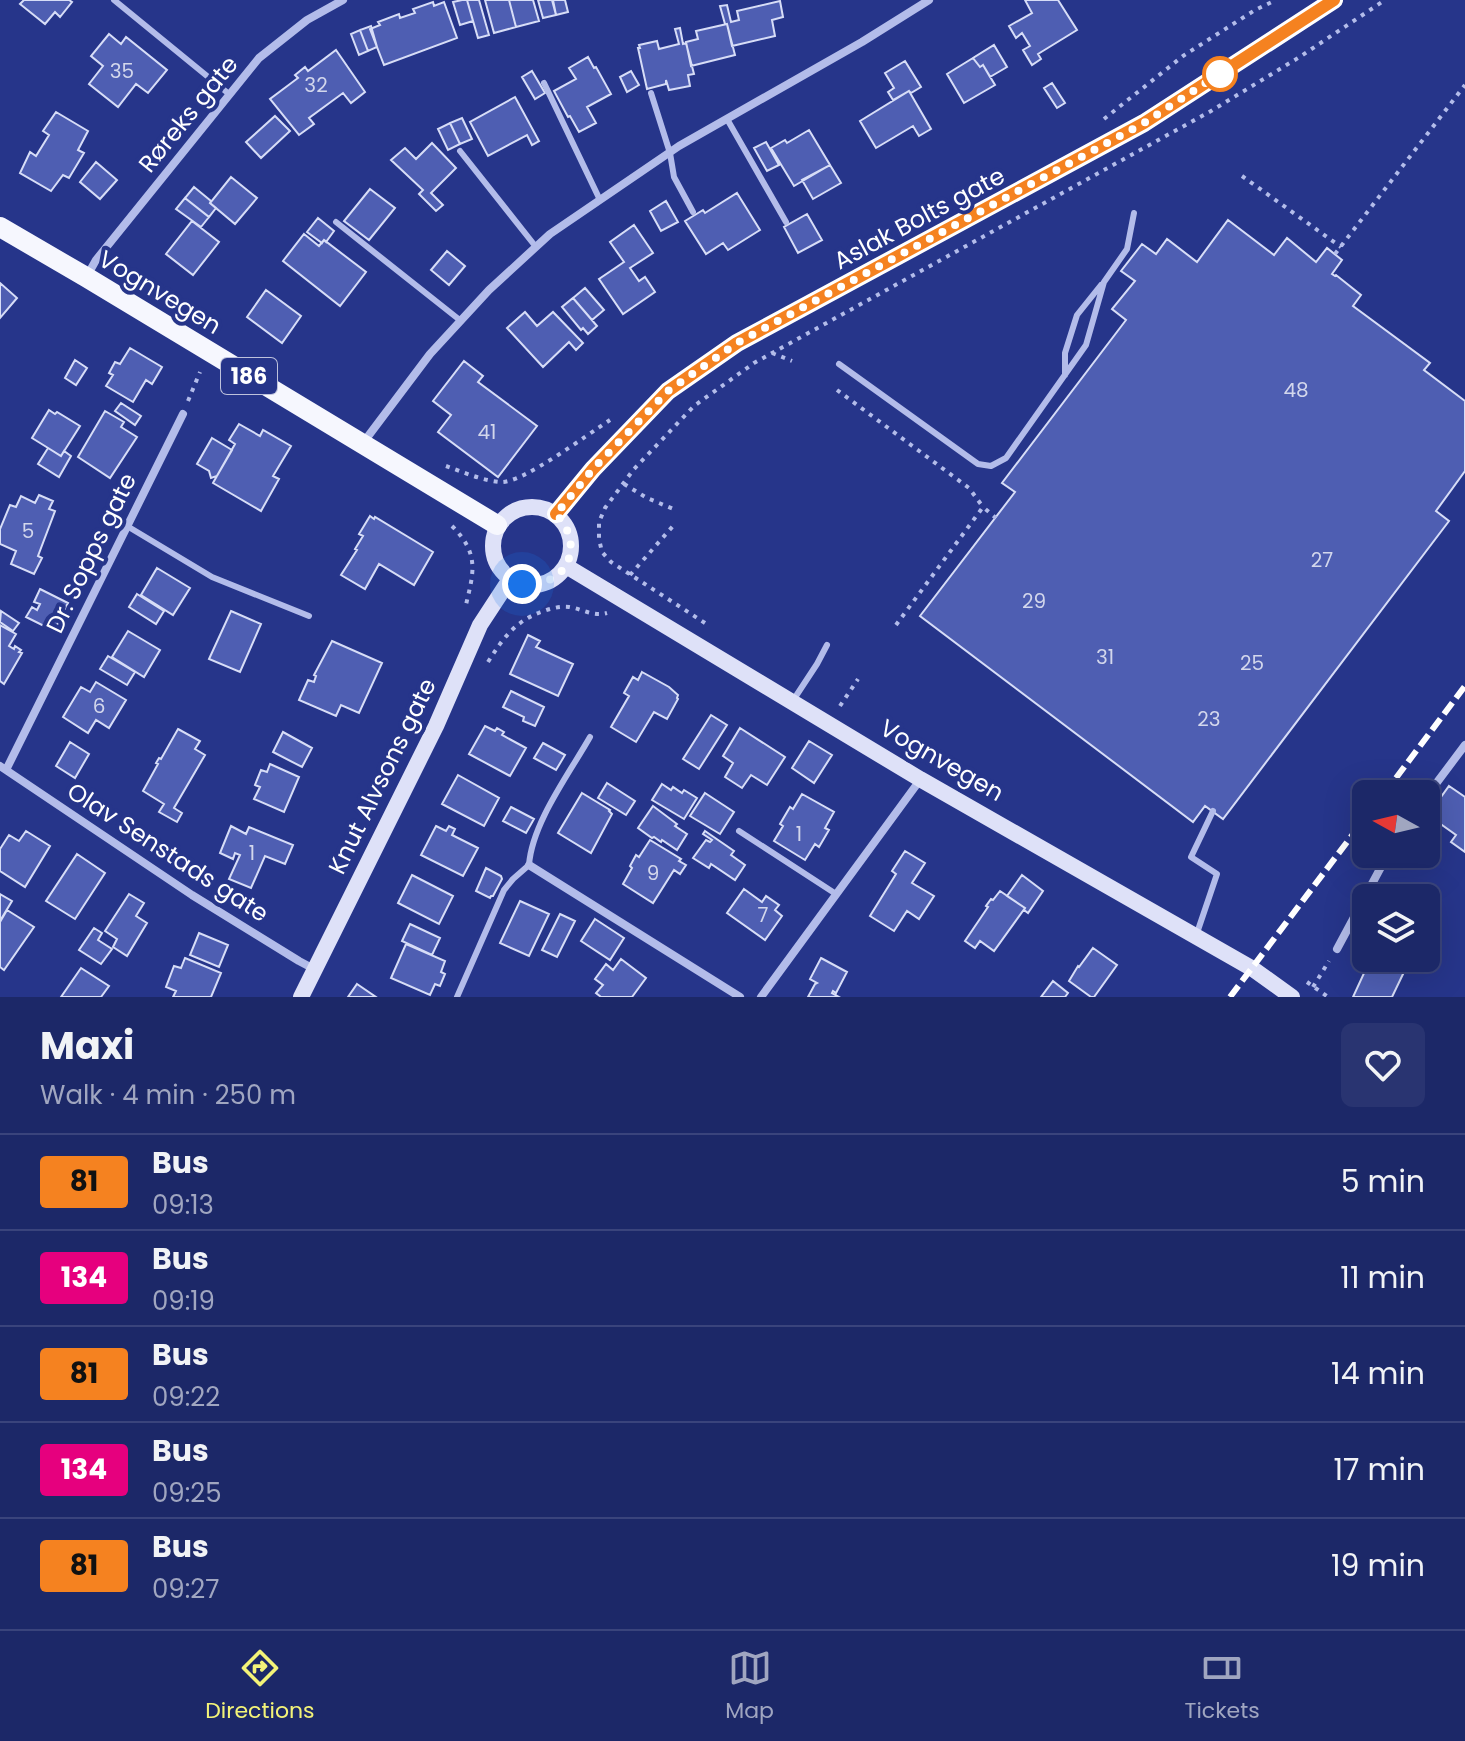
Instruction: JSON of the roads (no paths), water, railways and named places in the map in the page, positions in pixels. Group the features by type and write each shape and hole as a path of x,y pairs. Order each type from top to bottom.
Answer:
{"main road":[{"name":"Aslak Bolts gate","path":"556,514 593,469 668,391 737,343 1144,123 1334,0"},
{"name":"Vognvegen","path":"0,227 497,525"},
{"path":"518,508 545,508 556,514 564,523 571,544 566,566 558,576 535,585 510,579 495,561 492,549 497,525 518,508"},
{"name":"Vognvegen","path":"566,566 920,779 1253,969 1292,997"},
{"name":"Knut Alvsons gate","path":"301,997 436,726 480,625 510,579"}],"street":[{"name":"Røreks gate","path":"86,277 96,260 259,58 307,20 343,0"},
{"path":"362,444 430,354 489,290 550,234 670,153 929,0"},
{"name":"Dr. Sopps gate","path":"3,768 183,414"},
{"path":"1439,780 1465,745"},
{"name":"Olav Senstads gate","path":"3,768 192,895 315,969"},
{"path":"761,997 920,779"},
{"path":"529,865 740,997"},
{"path":"1337,949 1380,868"}],"lane":[{"path":"114,0 229,94"},
{"path":"123,7 128,0"},
{"path":"544,83 600,200"},
{"path":"651,93 670,153 674,177 693,212"},
{"path":"727,119 786,222"},
{"path":"460,151 536,247"},
{"path":"1065,375 1065,353 1077,315 1127,249 1134,213"},
{"path":"336,222 461,321"},
{"path":"839,364 978,464 991,466 1006,458 1086,345 1104,282"},
{"path":"127,526 212,577 309,616"},
{"path":"791,702 827,645"},
{"path":"457,997 504,890 529,865 536,829 590,737"},
{"path":"1196,937 1217,874 1191,857 1213,811"},
{"path":"739,831 836,894"}],"railway":[{"path":"1394,780 1465,686"},
{"path":"1230,997 1352,836"}]}
